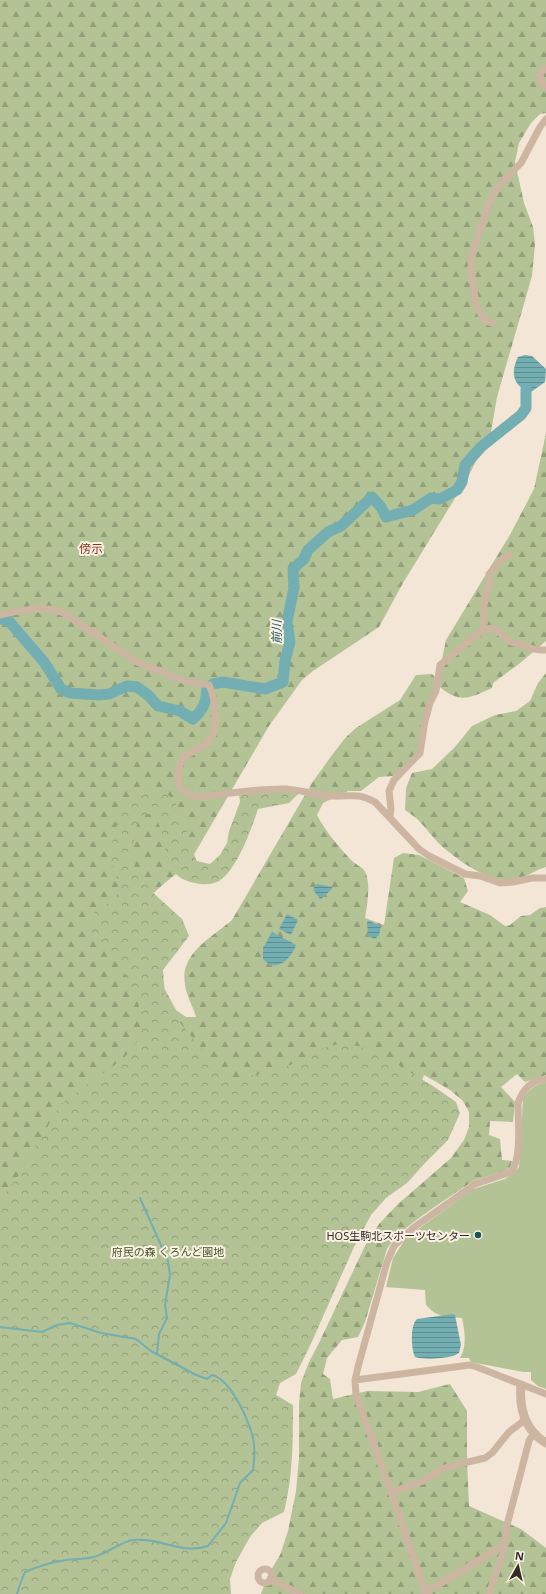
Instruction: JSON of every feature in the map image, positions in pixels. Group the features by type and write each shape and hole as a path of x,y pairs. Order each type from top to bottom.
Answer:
{"street":[{"path":"546,68 540,73 541,81 546,86"},
{"path":"493,323 485,321 476,305 472,278 472,260 480,229 490,201 501,183 522,164 540,127 546,119"},
{"path":"484,629 484,606 489,591 490,574 504,557 509,555"},
{"path":"0,615 45,608 57,610 106,640 137,662 185,681 210,687 215,709 213,732 209,740 183,758 178,778 179,785 183,790 191,795 200,797 278,789 330,796 358,795 367,797 375,802 390,816 419,849 429,856 465,874 480,876 500,883 532,878 546,878"},
{"path":"390,816 391,809 389,791 394,780 420,753 425,721 430,703 436,691 440,665 484,629 490,628 495,629 511,642 520,644 527,648 546,650"},
{"path":"504,1545 425,1593 356,1395 355,1380 387,1262 394,1246 413,1228 475,1184 511,1172 514,1169 517,1155 518,1103 520,1096 526,1086 537,1080 546,1079"},
{"path":"355,1380 470,1365 546,1394"},
{"path":"521,1385 521,1405 525,1420 534,1434 546,1443"},
{"path":"391,1492 426,1480 442,1469 485,1458 492,1453 509,1432 525,1420"},
{"path":"489,1594 503,1553 507,1525 529,1441 534,1434"},
{"path":"271,1579 300,1594"}],"green space":[{"path":"0,0 546,0 546,113 540,114 531,123 519,143 515,162 524,203 533,227 535,244 532,276 497,397 491,432 468,477 403,583 379,627 302,680 269,726 189,863 160,887 145,904 160,980 176,1010 186,1017 196,1017 185,984 187,963 199,947 232,920 312,783 346,737 356,728 400,700 416,675 432,674 437,679 419,749 413,758 393,776 379,777 361,791 348,791 323,803 317,815 337,844 351,860 363,869 366,874 368,893 365,918 384,925 394,858 403,853 419,855 464,878 468,891 460,902 490,915 505,926 510,925 521,916 530,915 540,908 546,907 546,1075 525,1082 517,1074 501,1087 515,1102 513,1122 490,1121 489,1135 500,1139 502,1160 512,1161 510,1168 505,1171 475,1180 411,1224 393,1241 387,1249 365,1322 358,1337 342,1340 327,1358 323,1374 330,1379 333,1399 367,1391 418,1392 450,1384 467,1411 469,1506 521,1529 546,1548 546,1594 261,1594 267,1577 280,1555 288,1531 296,1491 299,1458 299,1403 301,1383 309,1362 366,1244 379,1224 398,1204 451,1158 464,1140 469,1127 469,1112 463,1101 450,1090 424,1075 421,1083 0,1594"},
{"path":"546,433 546,641 519,664 493,683 492,688 471,697 465,698 453,696 440,687 442,659 446,640 511,533 534,489"},
{"path":"546,673 546,867 517,879 503,880 494,878 485,875 467,865 445,849 415,817 405,810 406,788 412,773 432,769 455,747 472,726 495,715 516,711 530,701 538,683"},
{"name":"府民の森 くろんど園地","path":"147,791 163,793 173,799 181,815 197,861 210,864 220,855 227,843 229,831 240,802 239,794 265,791 300,792 289,803 258,809 248,838 231,869 219,881 213,883 201,884 188,881 182,879 174,872 167,858 159,824 153,816 148,814 141,816 136,828 131,861 150,890 182,919 189,936 163,970 165,997 177,1019 208,1056 219,1073 232,1079 270,1072 290,1065 317,1050 338,1044 360,1046 393,1062 433,1086 456,1102 460,1113 448,1140 407,1183 386,1198 371,1215 354,1247 296,1374 280,1383 276,1395 293,1405 291,1472 284,1512 262,1523 250,1537 236,1562 230,1579 231,1594 0,1594 0,1201 18,1176 61,1104 124,1058 142,1036 138,1000 119,961 94,938 90,926 95,911 115,899 120,889 110,861 112,843 119,818 127,801"},
{"name":"HOS生駒北スポーツセンター","path":"546,1082 546,1389 538,1386 531,1380 531,1372 523,1372 471,1362 469,1358 460,1358 464,1349 465,1334 462,1318 438,1315 430,1309 426,1305 425,1290 386,1287 393,1258 406,1238 473,1189 505,1179 519,1167 523,1099 532,1088 538,1084"}],"water":[{"path":"525,355 532,356 546,369 545,382 531,392 520,387 514,374 518,357"},
{"path":"317,884 332,887 332,889 320,899 314,891 314,887"},
{"path":"287,914 298,920 291,935 279,929"},
{"path":"369,921 381,926 379,935 375,939 368,936 367,922"},
{"path":"272,932 296,945 287,960 278,965 268,963 263,959 263,948"},
{"path":"453,1314 455,1315 461,1345 459,1353 450,1357 415,1357 412,1332 413,1326 417,1319"}],"waterway":[{"name":"前川","path":"0,619 8,620 44,662 61,689 70,693 99,695 109,694 127,686 137,687 148,695 158,706 180,711 193,719 203,706 207,689 213,684 223,682 265,689 283,682 285,661 290,642 287,622 294,588 293,569 304,559 308,550 328,532 341,526 372,497 381,507 386,517 413,510 431,498 440,499 457,490 462,482 465,465 481,447 521,415 526,408 526,389"},
{"path":"140,1198 168,1261 170,1275 165,1305 167,1318 159,1334 157,1354"},
{"path":"0,1327 42,1332 57,1325 70,1323 101,1333 136,1339 151,1351 196,1375 207,1379 212,1375 219,1378 226,1385 240,1405 250,1427 254,1448 253,1470 240,1483 226,1523 208,1546 189,1548 152,1541 133,1540 93,1557 56,1562 25,1572 17,1594"}],"place":[{"name":"HOS生駒北スポーツセンター","path":"478,1235"}],"district":[{"name":"傍示","path":"91,548"}]}
